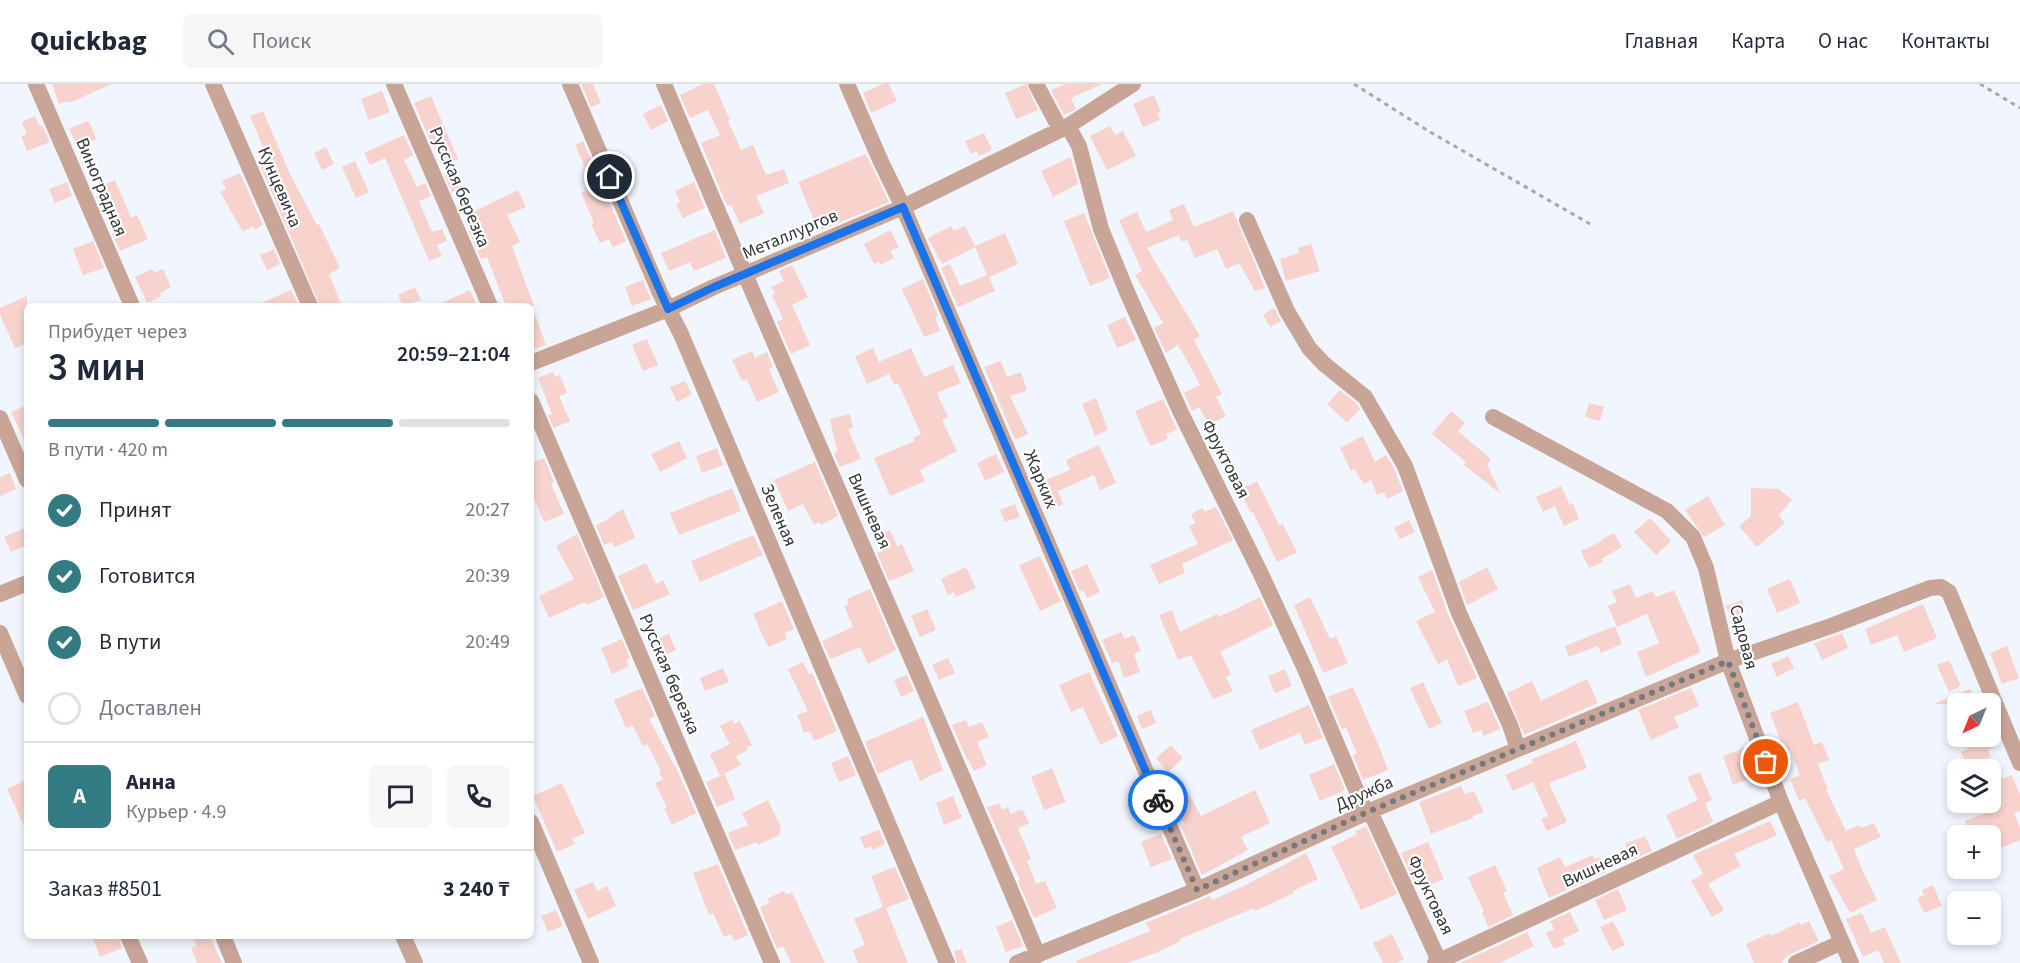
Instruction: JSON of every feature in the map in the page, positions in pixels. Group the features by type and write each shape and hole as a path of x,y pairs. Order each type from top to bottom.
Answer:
{"street":[{"name":"Виноградная","path":"36,84 131,303"},
{"name":"Кунцевича","path":"213,84 309,303"},
{"name":"Русская березка","path":"394,84 489,303"},
{"name":"Зеленая","path":"570,84 681,334 947,963"},
{"name":"Вишневая","path":"664,84 744,274 921,676 1029,960"},
{"name":"Жарких","path":"847,84 903,207 1197,890"},
{"name":"Фруктовая","path":"1036,84 1064,128 1079,146 1101,229 1127,292 1181,412 1260,572 1438,962"},
{"name":"Металлургов","path":"534,362 668,309 744,274 903,207 1064,128 1132,84"},
{"path":"1247,220 1287,311 1309,348 1324,364 1365,397 1405,465 1459,614 1510,725 1518,748"},
{"name":"Русская березка","path":"534,408 772,963"},
{"name":"Садовая","path":"1493,417 1667,511 1693,537 1706,568 1728,661 1781,802 1851,963"},
{"path":"0,418 24,473"},
{"path":"0,594 24,584"},
{"name":"Дружба","path":"1029,960 1197,890 1368,812 1728,661 1831,626 1930,588 1941,587 1949,592 2020,763"},
{"path":"0,633 24,689"},
{"name":"Вишневая","path":"1438,962 1781,802"},
{"path":"534,829 591,963"},
{"path":"129,939 140,963"},
{"path":"224,939 234,963"},
{"path":"404,939 415,963"},
{"path":"1796,963 1842,942"}],"path":[{"path":"1354,84 1430,132 1590,224"},
{"path":"1980,84 2020,108"}],"building":[{"path":"52,84 112,84 69,103 68,101 59,104"},
{"path":"581,84 593,84 601,103 591,107"},
{"path":"703,84 714,84 741,150 753,145 766,175 784,169 789,183 756,196 764,213 740,224 731,205 728,206 724,199 701,143 720,135 708,110 690,118 680,95"},
{"path":"883,84 889,84 897,101 871,113 863,93"},
{"path":"1026,84 1038,110 1016,119 1005,93"},
{"path":"1066,84 1102,84 1071,98 1076,109 1064,115 1051,90"},
{"path":"382,91 390,112 369,120 361,99"},
{"path":"1154,95 1161,112 1157,113 1160,120 1143,127 1133,104"},
{"path":"431,96 458,159 444,164 436,145 433,147 414,103"},
{"path":"661,105 668,121 651,130 643,114"},
{"path":"263,111 291,176 317,225 319,224 340,268 329,274 341,303 319,303 260,165 269,161 250,116"},
{"path":"35,116 50,142 27,151 21,136 27,134 22,122"},
{"path":"89,121 96,139 77,147 69,128"},
{"path":"1110,126 1115,135 1123,131 1136,156 1107,170 1090,136"},
{"path":"984,133 992,150 979,156 977,151 971,154 965,141"},
{"path":"404,135 413,155 404,160 417,187 425,183 431,196 419,201 432,232 442,229 447,241 437,245 442,256 429,261 385,158 370,165 364,153"},
{"path":"583,141 626,241 613,247 609,239 600,243 581,193 594,187 575,145"},
{"path":"326,147 334,164 322,170 314,153"},
{"path":"866,154 889,202 819,231 798,182"},
{"path":"1071,157 1078,184 1053,197 1041,171"},
{"path":"355,161 369,192 356,198 342,167"},
{"path":"453,170 461,187 452,192 444,174"},
{"path":"240,173 263,225 255,230 253,226 243,232 220,192 226,189 222,181"},
{"path":"115,180 131,218 137,215 148,239 120,251 112,234 119,231 99,187"},
{"path":"67,182 72,196 55,203 49,189"},
{"path":"694,182 705,208 683,218 676,204 680,202 675,191"},
{"path":"518,190 526,207 507,215 520,242 512,246 533,303 505,303 487,257 481,259 469,231 478,227 471,213"},
{"path":"1184,204 1194,227 1233,211 1265,288 1255,291 1239,263 1226,269 1217,249 1195,258 1187,240 1182,242 1179,235 1147,248 1200,336 1194,340 1222,394 1216,397 1226,416 1209,425 1199,407 1192,411 1184,393 1200,385 1194,373 1178,345 1166,353 1154,328 1163,323 1135,275 1142,271 1119,220 1137,212 1146,232 1173,220 1169,210"},
{"path":"1084,213 1110,278 1090,286 1064,221"},
{"path":"951,226 954,231 965,226 975,246 1005,233 1018,264 989,277 995,291 958,307 941,268 950,264 960,286 987,275 975,247 942,264 928,238"},
{"path":"715,230 726,258 694,271 690,262 669,271 661,253"},
{"path":"890,230 899,247 891,251 894,258 881,265 879,262 874,264 864,244"},
{"path":"93,241 104,268 83,275 73,249"},
{"path":"1311,244 1320,271 1286,281 1280,259 1299,253 1298,248"},
{"path":"274,249 280,264 267,270 260,255"},
{"path":"792,265 808,297 792,305 810,345 791,354 777,322 783,319 772,295 775,294 771,287 784,281 779,271"},
{"path":"152,269 154,273 163,269 171,287 160,293 161,296 147,303 135,277"},
{"path":"923,279 938,316 935,317 940,331 924,337 902,289"},
{"path":"643,280 651,299 632,306 625,287"},
{"path":"415,287 421,300 402,303 398,295"},
{"path":"291,290 298,303 261,303"},
{"path":"470,290 476,303 442,303"},
{"path":"27,296 27,303 24,303 24,344 15,348 0,315 0,308"},
{"path":"1274,308 1281,321 1270,327 1263,315"},
{"path":"534,312 546,345 534,349"},
{"path":"1125,317 1136,340 1117,348 1107,325"},
{"path":"647,339 658,365 643,371 632,345"},
{"path":"873,348 879,362 911,348 924,377 953,365 961,383 937,393 948,417 942,420 957,451 920,470 925,481 890,496 874,458 915,441 913,438 921,434 898,383 894,385 889,374 867,384 855,356"},
{"path":"752,351 755,358 767,352 773,367 769,369 779,392 757,402 747,379 742,381 732,360"},
{"path":"1001,361 1007,377 1021,372 1027,390 1010,396 1028,434 1015,440 984,367"},
{"path":"553,372 555,377 560,375 567,393 559,396 570,421 554,428 548,415 552,414 538,378"},
{"path":"685,381 692,394 677,402 670,387"},
{"path":"1340,390 1360,409 1347,423 1327,404"},
{"path":"1096,398 1108,430 1095,436 1082,404"},
{"path":"1163,399 1177,430 1166,434 1168,439 1150,446 1135,411"},
{"path":"1589,403 1604,407 1600,421 1585,417"},
{"path":"24,406 24,440 11,412"},
{"path":"1451,411 1465,423 1458,431 1491,459 1487,465 1501,494 1464,465 1466,462 1432,434"},
{"path":"850,414 853,428 848,429 861,459 840,467 834,454 837,451 830,419"},
{"path":"1363,436 1375,462 1386,455 1403,491 1387,499 1384,492 1377,495 1371,480 1364,484 1354,469 1351,471 1340,448"},
{"path":"679,441 687,458 660,472 651,454"},
{"path":"1099,445 1116,483 1100,490 1094,475 1058,491 1063,504 1047,511 1036,484 1070,470 1066,460"},
{"path":"717,448 723,465 702,473 696,456"},
{"path":"996,454 1004,472 985,481 977,463"},
{"path":"544,458 554,482 551,484 564,514 544,522 534,498 534,462"},
{"path":"815,462 838,516 821,525 820,522 814,525 803,504 788,511 774,480"},
{"path":"10,473 16,489 0,496 0,477"},
{"path":"1257,481 1279,525 1283,524 1297,552 1277,562 1253,512 1251,513 1239,490"},
{"path":"1561,486 1570,505 1573,503 1579,519 1564,526 1555,506 1543,512 1536,497"},
{"path":"732,488 741,511 679,535 670,513"},
{"path":"1751,488 1779,489 1792,500 1779,515 1785,523 1757,547 1739,526 1751,516"},
{"path":"1708,496 1725,525 1704,537 1685,510"},
{"path":"1015,504 1020,517 1005,522 1000,510"},
{"path":"1216,507 1233,540 1182,564 1185,573 1159,584 1150,565 1198,544 1189,526 1195,523 1191,514 1203,508 1204,512"},
{"path":"623,509 635,538 614,547 612,542 604,545 596,525"},
{"path":"1650,518 1671,541 1656,555 1634,532"},
{"path":"1409,520 1415,532 1400,539 1394,528"},
{"path":"24,528 24,546 11,552 4,537"},
{"path":"890,530 897,546 902,544 914,571 889,581 877,553 882,551 876,536"},
{"path":"1614,533 1622,547 1601,559 1603,562 1589,568 1581,551"},
{"path":"577,534 604,597 586,605 585,602 549,618 539,596 574,579 556,546"},
{"path":"753,535 763,555 700,582 691,561"},
{"path":"1040,556 1061,601 1040,611 1019,565"},
{"path":"646,563 656,584 663,580 670,594 633,610 618,576"},
{"path":"1087,564 1100,592 1087,598 1083,590 1080,592 1071,571"},
{"path":"966,567 976,588 956,597 954,592 948,595 941,579"},
{"path":"1487,567 1498,589 1467,605 1459,582"},
{"path":"1432,570 1449,617 1477,678 1458,686 1447,659 1438,664 1416,621 1435,612 1418,577"},
{"path":"1790,579 1800,603 1777,613 1767,589"},
{"path":"1630,584 1636,598 1653,591 1656,597 1674,590 1701,652 1646,677 1637,652 1659,643 1647,614 1617,627 1608,606 1617,602 1612,591"},
{"path":"870,589 896,650 868,664 860,647 830,659 822,641 853,627 844,606 849,604 847,599"},
{"path":"1260,597 1273,625 1220,652 1231,674 1226,677 1233,691 1213,699 1191,655 1178,660 1159,615 1172,610 1180,632 1217,614 1219,617"},
{"path":"1310,597 1330,639 1336,636 1348,663 1323,673 1294,605"},
{"path":"1742,600 1746,612 1730,618 1726,606"},
{"path":"782,601 794,629 785,633 787,639 768,647 753,614"},
{"path":"1923,604 1937,638 1904,652 1897,635 1871,645 1865,629"},
{"path":"927,609 936,630 920,637 911,616"},
{"path":"1615,626 1622,644 1601,653 1598,646 1569,657 1565,646"},
{"path":"1121,632 1125,639 1134,635 1141,651 1134,654 1140,672 1124,678 1118,661 1112,663 1102,640"},
{"path":"1842,633 1848,648 1822,660 1814,643"},
{"path":"669,634 676,650 658,658 650,642"},
{"path":"622,639 630,658 626,660 629,666 612,674 601,648"},
{"path":"2007,646 2019,678 2002,684 1990,653"},
{"path":"1788,656 1794,668 1777,677 1771,664"},
{"path":"948,658 955,673 939,680 932,665"},
{"path":"1949,660 1961,686 1949,692 1937,665"},
{"path":"803,662 809,674 812,673 837,731 814,741 810,731 804,733 797,715 808,711 788,669"},
{"path":"723,668 729,682 705,691 700,678"},
{"path":"1285,669 1292,686 1275,693 1268,676"},
{"path":"1089,672 1118,736 1100,745 1083,707 1071,712 1059,685"},
{"path":"907,675 914,691 901,697 894,680"},
{"path":"1587,679 1598,703 1524,735 1507,693 1532,681 1541,701"},
{"path":"1423,682 1442,723 1429,729 1410,688"},
{"path":"1353,687 1388,770 1363,780 1353,755 1357,753 1346,728 1342,729 1328,697"},
{"path":"642,688 655,716 649,719 675,765 696,813 672,825 664,808 667,807 655,783 663,779 659,772 661,771 647,744 643,746 633,726 626,728 614,700"},
{"path":"1691,688 1699,706 1674,717 1679,727 1651,740 1638,710"},
{"path":"1970,689 1972,693 1960,693"},
{"path":"1947,698 1947,704 1936,703"},
{"path":"1488,702 1500,729 1484,736 1481,730 1473,733 1464,711"},
{"path":"1798,702 1814,745 1822,742 1829,760 1818,764 1828,790 1826,790 1846,831 1860,825 1861,828 1874,823 1881,837 1854,849 1877,900 1850,913 1829,876 1844,869 1831,840 1827,842 1805,798 1799,801 1790,779 1800,775 1790,750 1785,752 1770,713"},
{"path":"1309,705 1323,738 1305,745 1300,733 1260,750 1251,730"},
{"path":"1151,710 1156,723 1142,729 1137,716"},
{"path":"923,717 943,770 920,781 911,759 878,774 865,742"},
{"path":"732,720 734,724 740,721 752,745 746,748 748,750 736,756 741,765 720,776 710,754 730,744 720,726"},
{"path":"966,720 969,727 982,722 989,737 977,742 987,765 974,771 952,725"},
{"path":"1576,741 1587,768 1549,783 1567,822 1547,831 1541,819 1548,816 1533,782 1513,791 1505,775 1532,763 1532,759"},
{"path":"1171,745 1183,758 1168,772 1156,758"},
{"path":"1747,747 1758,775 1733,785 1723,756"},
{"path":"1967,747 1995,747 1988,750 1991,757 1986,759 1964,759 1961,752 1968,749"},
{"path":"848,756 856,775 839,782 831,763"},
{"path":"1334,764 1345,790 1320,801 1309,775"},
{"path":"1052,768 1066,802 1044,810 1031,777"},
{"path":"1700,772 1712,800 1705,803 1713,822 1677,839 1666,815 1698,800 1687,777"},
{"path":"725,774 735,799 717,807 706,782"},
{"path":"2012,775 2020,795 2020,811 2014,813 2020,828 2020,840 2001,848 2001,825 1967,825 1965,821 1986,813 2001,813 2001,779"},
{"path":"24,780 24,826 7,789"},
{"path":"562,783 585,833 572,839 575,844 557,852 534,796"},
{"path":"1461,786 1464,794 1474,791 1484,812 1431,834 1419,802"},
{"path":"1185,787 1201,816 1255,790 1270,823 1241,837 1248,850 1202,875 1181,826 1185,825 1169,796"},
{"path":"953,796 962,818 944,825 936,803"},
{"path":"768,800 781,827 779,835 758,845 757,842 735,850 728,833 748,825 742,813"},
{"path":"999,803 1002,810 1008,807 1011,814 1022,809 1029,823 1018,829 1031,859 1027,860 1036,884 1045,881 1057,908 1034,918 1018,881 1020,880 987,808"},
{"path":"1770,821 1777,835 1734,854 1741,866 1708,884 1724,910 1712,917 1691,881 1703,874 1693,855"},
{"path":"1366,826 1397,894 1361,910 1331,847 1357,834 1356,831"},
{"path":"879,830 885,844 872,850 871,846 865,849 860,837"},
{"path":"1161,834 1172,859 1151,867 1141,842"},
{"path":"1645,836 1652,851 1632,860 1625,844"},
{"path":"1428,842 1444,879 1424,887 1422,883 1416,886 1401,853"},
{"path":"1306,853 1318,879 1293,891 1294,893 1255,911 1254,908 1180,939 1181,941 1160,951 1128,963 1077,963 1076,961 1150,931 1146,923 1210,896 1212,900 1244,886"},
{"path":"1593,855 1595,859 1600,857 1606,872 1549,898 1537,868 1560,857 1565,867"},
{"path":"718,864 748,935 734,941 731,934 724,937 713,913 709,915 693,873"},
{"path":"1495,865 1507,891 1503,892 1513,915 1488,927 1482,912 1484,912 1468,877"},
{"path":"895,867 909,899 886,908 908,963 858,963 853,950 865,945 854,919 883,907 871,876"},
{"path":"593,882 597,891 607,886 616,906 588,919 574,890"},
{"path":"1933,885 1942,906 1924,913 1917,898 1924,895 1922,890"},
{"path":"1618,889 1627,910 1604,920 1595,900"},
{"path":"784,891 786,895 792,892 825,963 791,963 783,946 777,949 760,907 769,903 768,898"},
{"path":"556,910 563,926 548,932 541,916"},
{"path":"1570,912 1579,931 1563,939 1565,944 1554,949 1546,933 1554,929 1550,921"},
{"path":"1862,913 1871,933 1885,927 1901,963 1884,963 1878,950 1863,957 1846,919"},
{"path":"1012,920 1023,946 1006,952 996,927"},
{"path":"1613,921 1625,945 1612,951 1600,927"},
{"path":"1809,921 1819,941 1791,954 1782,960 1783,963 1754,963 1746,944 1770,933 1771,936 1800,922 1801,925"},
{"path":"1527,932 1534,946 1500,963 1460,963"},
{"path":"1392,934 1404,959 1397,963 1383,963 1373,943"},
{"path":"93,939 119,939 122,948 100,957"},
{"path":"194,939 211,939 222,963 197,963 191,948 197,946"},
{"path":"961,949 967,963 957,963 954,951"}],"way so far":[{"path":"1158,800 1197,890 1370,811 1728,661 1766,762"}],"route":[{"path":"610,177 668,309 714,287 903,207 1158,800"}]}
